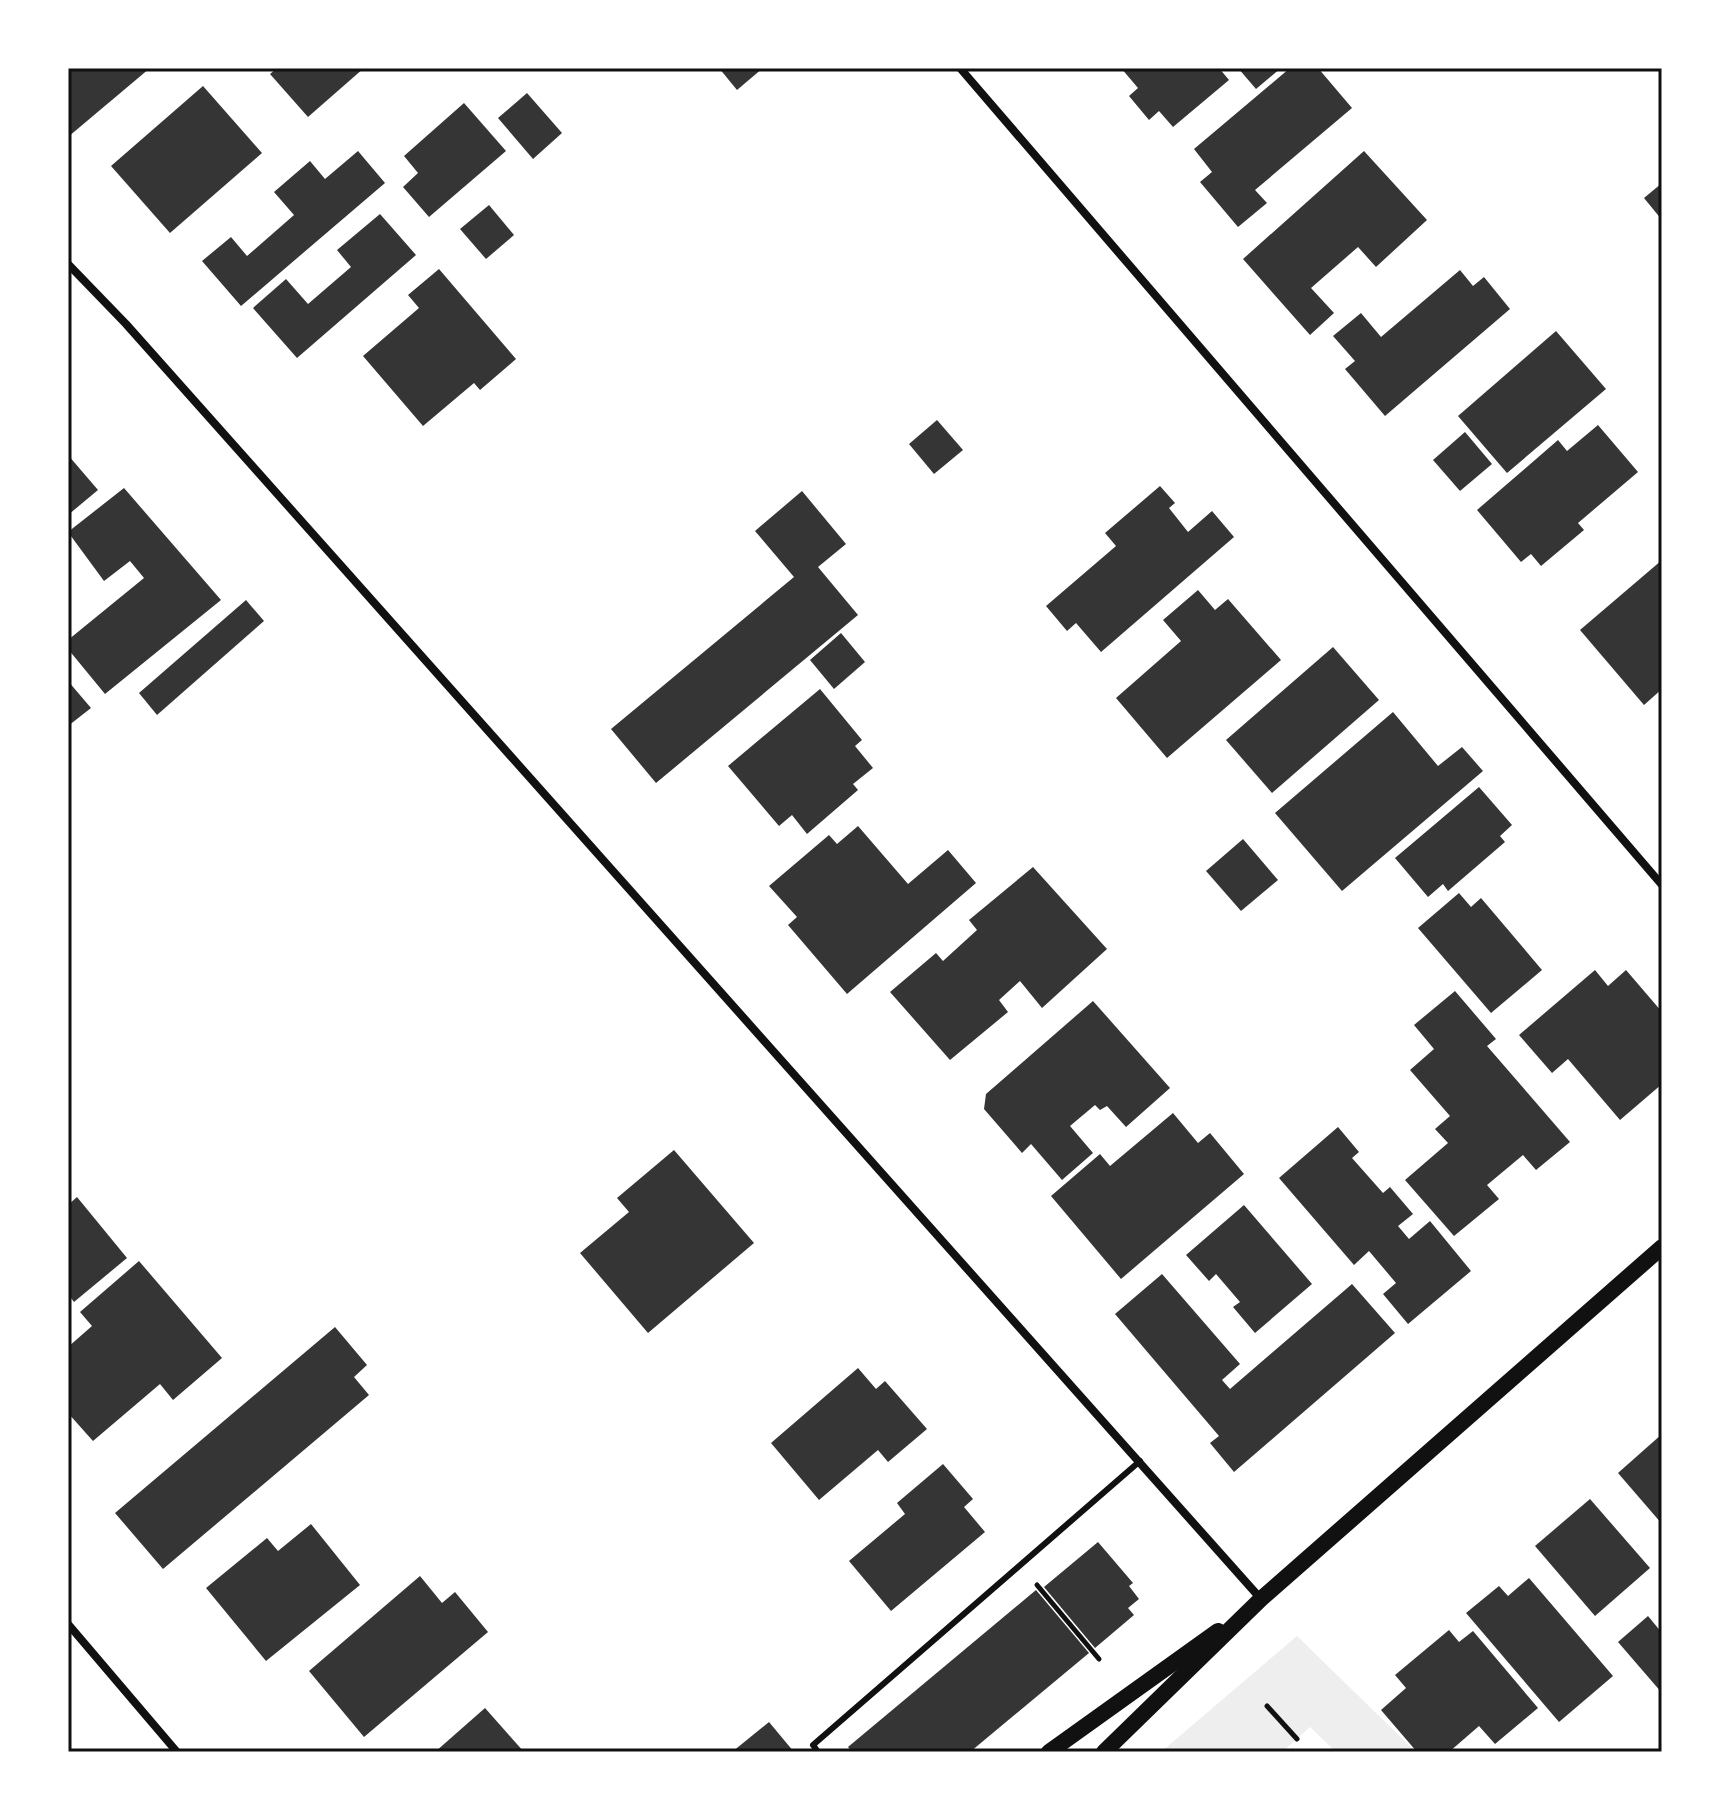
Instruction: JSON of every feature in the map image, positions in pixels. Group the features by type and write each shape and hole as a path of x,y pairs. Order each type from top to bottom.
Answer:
{"main road":[{"path":"1104,1752 1261,1599 1662,1247"},
{"path":"1049,1752 1261,1599"}],"street":[{"path":"960,68 1662,885"},
{"path":"68,264 117,314 1261,1599"},
{"path":"68,1624 177,1752"}],"lane":[{"path":"818,1752 813,1745 1140,1461"}],"path":[{"path":"1037,1585 1099,1659"},
{"path":"1267,1706 1297,1739"}],"shaded area":[{"path":"1297,1636 1416,1752 1336,1752 1310,1727 1282,1752 1161,1752"}],"building":[{"path":"68,68 150,68 68,137"},
{"path":"277,68 364,68 308,117 270,74"},
{"path":"719,68 763,68 737,90"},
{"path":"1121,68 1219,68 1229,80 1173,127 1159,111 1149,120 1129,96 1138,88"},
{"path":"1238,68 1281,68 1256,89"},
{"path":"1290,68 1318,68 1352,108 1255,190 1267,203 1238,227 1200,182 1212,172 1194,149"},
{"path":"203,86 262,153 170,233 111,166"},
{"path":"527,93 562,133 533,159 498,118"},
{"path":"464,103 506,151 429,217 403,187 418,173 404,156"},
{"path":"358,151 385,183 241,306 202,261 231,237 247,256 294,215 274,192 310,161 325,179"},
{"path":"1364,151 1427,220 1376,267 1358,247 1311,288 1334,313 1310,335 1243,259"},
{"path":"1662,183 1662,220 1644,198"},
{"path":"489,205 514,235 486,259 460,229"},
{"path":"380,214 416,255 297,358 253,308 286,279 308,304 351,267 337,250"},
{"path":"439,269 516,359 480,390 474,383 423,426 363,356 419,308 408,295"},
{"path":"1460,270 1473,286 1484,277 1510,309 1385,416 1345,369 1355,361 1333,336 1361,313 1381,337"},
{"path":"1556,331 1606,389 1507,473 1458,416"},
{"path":"937,420 963,450 934,474 909,444"},
{"path":"1598,425 1638,472 1578,523 1584,530 1541,566 1531,554 1521,562 1477,510 1558,440 1567,451"},
{"path":"1465,432 1492,464 1460,491 1433,460"},
{"path":"68,455 98,490 68,515"},
{"path":"1160,486 1175,503 1169,508 1188,532 1212,511 1234,537 1101,652 1076,623 1067,631 1046,606 1116,546 1105,533"},
{"path":"124,488 221,600 105,694 68,649 68,640 144,578 130,561 104,581 68,532"},
{"path":"802,491 846,544 818,567 858,615 656,783 611,729 794,577 755,531"},
{"path":"1662,560 1662,689 1644,705 1580,630"},
{"path":"1198,590 1215,610 1228,599 1281,660 1167,758 1116,698 1181,641 1163,620"},
{"path":"246,600 264,621 157,715 139,693"},
{"path":"841,633 865,662 834,689 810,660"},
{"path":"1333,647 1379,700 1272,793 1226,740"},
{"path":"68,681 91,708 68,726"},
{"path":"820,689 862,740 855,746 873,768 853,784 858,790 807,834 792,815 779,826 728,766"},
{"path":"1393,712 1438,766 1462,747 1483,771 1342,891 1275,813"},
{"path":"1479,787 1512,825 1500,836 1505,842 1448,891 1443,884 1428,897 1395,858"},
{"path":"858,826 908,884 948,850 976,883 847,994 788,925 797,917 769,886 829,835 837,844"},
{"path":"1243,839 1278,880 1241,911 1206,871"},
{"path":"1033,867 1107,949 1042,1008 1020,981 999,1000 1008,1012 950,1060 890,992 936,953 943,961 977,930 969,920"},
{"path":"1459,893 1471,907 1481,898 1542,970 1491,1013 1418,928"},
{"path":"1595,970 1608,986 1626,970 1662,1012 1662,1084 1620,1120 1568,1059 1552,1073 1519,1035"},
{"path":"1455,991 1496,1039 1487,1046 1570,1142 1536,1170 1523,1155 1487,1185 1499,1199 1454,1236 1405,1180 1448,1143 1435,1129 1450,1116 1410,1070 1434,1049 1414,1025"},
{"path":"1093,1001 1170,1088 1126,1127 1107,1106 1100,1110 1095,1105 1070,1126 1093,1153 1062,1180 1031,1144 1022,1153 984,1109 986,1094"},
{"path":"1173,1113 1198,1143 1210,1133 1244,1174 1121,1279 1051,1196 1100,1154 1110,1166"},
{"path":"1338,1127 1359,1152 1352,1158 1383,1193 1390,1187 1413,1214 1398,1226 1409,1239 1430,1221 1471,1271 1408,1324 1383,1294 1396,1283 1369,1251 1354,1265 1279,1178"},
{"path":"674,1150 754,1243 648,1333 580,1253 629,1212 617,1198"},
{"path":"77,1197 127,1258 74,1302 68,1294 68,1205"},
{"path":"1244,1205 1312,1284 1255,1333 1233,1307 1240,1302 1216,1274 1209,1281 1186,1255"},
{"path":"139,1261 222,1358 173,1400 160,1384 93,1441 68,1413 68,1347 92,1326 80,1312"},
{"path":"1162,1274 1240,1364 1222,1380 1230,1389 1352,1284 1395,1333 1234,1472 1210,1443 1219,1436 1115,1314"},
{"path":"335,1327 367,1365 354,1377 369,1395 163,1569 115,1513"},
{"path":"858,1368 876,1389 885,1381 927,1429 888,1462 878,1450 819,1500 771,1443"},
{"path":"1662,1434 1662,1524 1618,1473"},
{"path":"943,1464 973,1499 964,1507 985,1532 891,1611 849,1561 905,1514 897,1503"},
{"path":"1590,1499 1650,1568 1595,1616 1535,1546"},
{"path":"311,1524 360,1585 266,1661 206,1588 267,1538 278,1551"},
{"path":"1098,1542 1133,1583 1129,1586 1139,1599 1128,1608 1134,1615 1095,1648 1044,1587"},
{"path":"420,1576 442,1603 455,1592 488,1632 364,1737 309,1671"},
{"path":"1529,1578 1613,1676 1559,1722 1466,1613 1499,1586 1508,1596"},
{"path":"1036,1590 1089,1653 970,1752 852,1752 848,1747"},
{"path":"1648,1616 1662,1633 1662,1693 1618,1642"},
{"path":"1449,1630 1459,1642 1473,1631 1538,1708 1495,1744 1479,1726 1449,1752 1417,1752 1381,1710 1406,1688 1395,1675"},
{"path":"485,1708 524,1752 435,1752"},
{"path":"769,1722 794,1752 732,1752"}]}
